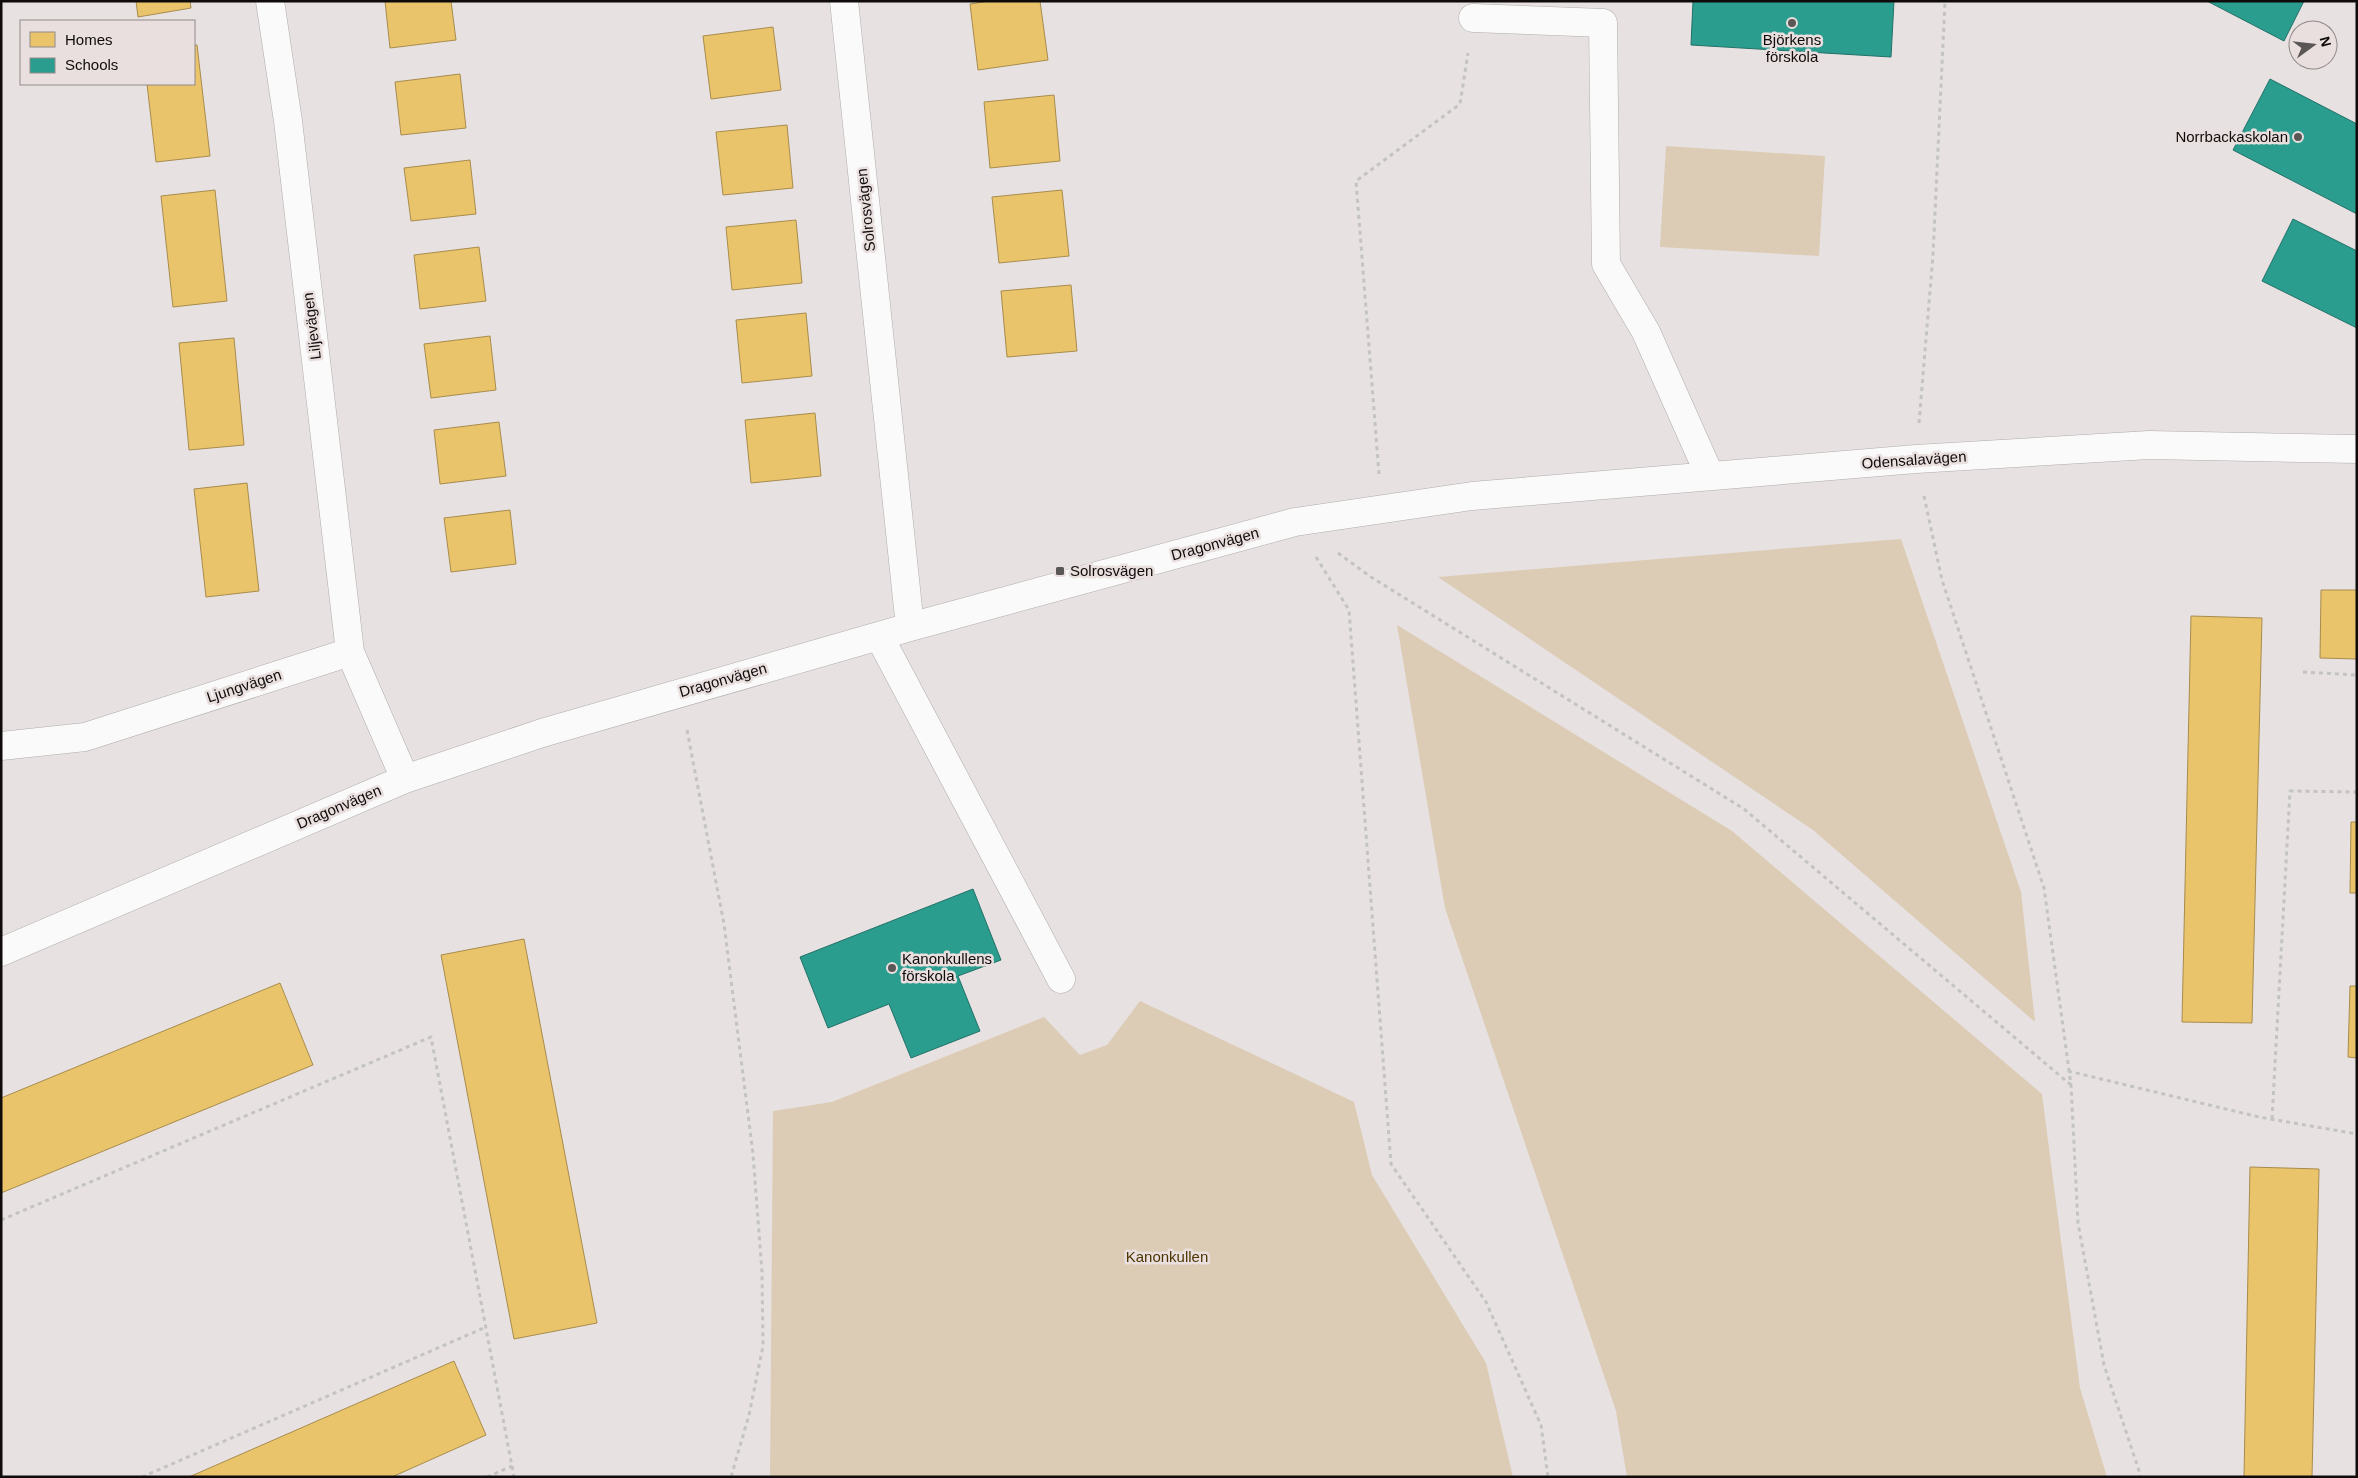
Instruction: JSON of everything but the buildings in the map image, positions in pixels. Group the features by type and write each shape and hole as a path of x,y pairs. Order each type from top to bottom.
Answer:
{"street":[{"name":"Liljevägen","path":"270,1 288,121 350,652"},
{"name":"Solrosvägen","path":"844,1 910,627"},
{"path":"1473,18 1603,23 1606,264 1644,327 1710,476"},
{"name":"Odensalavägen","path":"1472,496 1916,459 2149,445 2357,450"},
{"name":"Dragonvägen","path":"1,952 405,779 542,734 680,692 910,627 1295,522 1472,496"},
{"path":"879,636 1061,980"},
{"name":"Ljungvägen","path":"1,746 85,737 350,652"},
{"path":"350,652 405,779"}],"path":[{"path":"1945,1 1933,255 1916,459 1942,580 2044,888 2071,1085 2078,1223 2104,1365 2141,1477"},
{"path":"1382,509 1356,181 1460,104 1473,18"},
{"path":"1295,522 1380,582 1744,809 2071,1085"},
{"path":"1295,522 1349,610 1391,1164 1486,1302 1541,1425 1548,1477"},
{"path":"2303,672 2357,676"},
{"path":"680,692 724,924 753,1154 762,1272 763,1346 749,1415 731,1477"},
{"path":"2272,1119 2290,791 2357,792"},
{"path":"1,1220 431,1037 514,1477"},
{"path":"2068,1071 2272,1119 2357,1134"},
{"path":"142,1477 486,1327"},
{"path":"487,1477 512,1466"}],"green space":[{"path":"1666,146 1825,156 1819,256 1660,247"},
{"path":"1901,539 2021,892 2035,1022 1813,830 1438,577"},
{"path":"1397,625 1732,831 2042,1094 2080,1388 2107,1477 1627,1477 1616,1411 1445,908"},
{"name":"Kanonkullen","path":"1140,1001 1354,1102 1372,1175 1486,1363 1513,1477 770,1477 773,1111 832,1102 1044,1017 1080,1055 1107,1045"}],"place":[{"name":"Björkens förskola","path":"1792,23"},
{"name":"Norrbackaskolan","path":"2298,137"},
{"name":"Solrosvägen","path":"1060,571"},
{"name":"Kanonkullens förskola","path":"892,968"}]}
